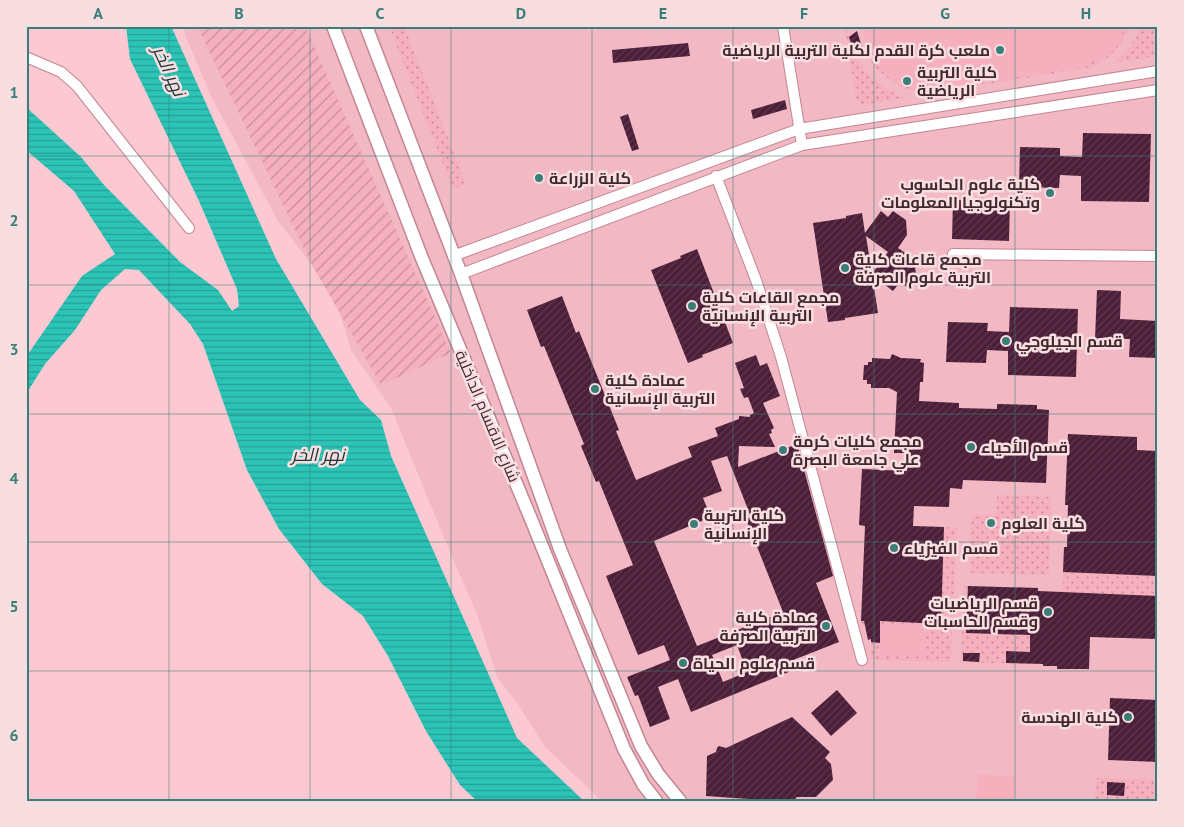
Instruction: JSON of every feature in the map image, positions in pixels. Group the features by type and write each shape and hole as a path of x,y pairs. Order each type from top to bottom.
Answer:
{"street":[{"name":"شارع الاقسام الداخلية","path":"333,26 421,256 531,519 624,749 643,784 654,799"},
{"name":"شارع الاقسام الداخلية","path":"366,26 461,274 560,549 638,740 666,785 680,801"},
{"path":"783,26 802,145"},
{"path":"26,57 61,72 73,82 189,228"},
{"path":"453,256 799,128 1158,71"},
{"path":"461,274 802,145 1158,90"},
{"path":"716,176 756,280 781,357 862,660"},
{"path":"953,254 1158,256"},
{"path":"654,799 664,793 666,785"}],"shaded area":[{"name":"مجمع كليات كرمة علي جامعة البصرة","path":"184,26 1158,26 1158,801 602,801 545,747 518,704 497,677 477,614 391,408 351,350 334,294 278,221 212,98 185,35"},
{"path":"197,26 305,26 451,353 381,385 311,263"},
{"path":"389,26 404,26 466,184 453,189"},
{"path":"845,26 847,26 854,51 865,70 882,86 905,98 861,105 860,100 856,101"},
{"path":"862,26 1126,26 1108,51 1096,60 1081,67 928,90 898,81 883,69 869,51"},
{"path":"1126,26 1131,26 1120,44 1106,59 1094,67 925,94 893,82 868,58 874,58 887,73 903,83 922,88 942,89 1081,67 1108,51"},
{"path":"1141,26 1156,26 1158,56 1114,63 1131,46"},
{"path":"997,495 1051,497 1049,575 970,573 972,514 996,515"},
{"path":"944,527 957,528 953,616 941,616"},
{"path":"1063,572 1158,576 1158,596 1118,595 1117,638 1102,638 1103,593 1062,592"},
{"path":"964,586 968,586 966,633 1090,637 1030,647 1029,664 961,662"},
{"path":"861,621 952,623 951,662 871,660 871,642 880,642 880,626 862,625"},
{"path":"881,626 926,627 925,656 880,655"},
{"path":"978,774 1016,777 1014,801 976,801"},
{"path":"1096,778 1158,780 1158,801 1095,801"}],"water":[{"name":"نهر الخر","path":"126,26 171,26 276,259 360,400 381,420 391,456 517,738 584,801 477,801 460,785 426,731 388,656 363,616 322,584 279,529 247,470 203,344 190,324 139,270 125,269 101,290 75,330 45,364 26,394 26,357 82,276 115,254 74,191 26,150 26,107 81,157 104,185 180,262 218,290 232,311 239,306 237,289 199,201 130,59"}],"building":[{"path":"857,31 867,58 857,58 853,50 849,37"},
{"path":"688,43 690,56 613,63 612,50"},
{"path":"785,100 787,109 753,119 751,110"},
{"path":"628,114 639,149 632,151 620,117"},
{"path":"1083,133 1151,134 1149,202 1081,201 1081,176 1060,175 1059,188 1019,187 1020,147 1060,148 1060,156 1082,157"},
{"path":"953,200 1010,201 1009,241 952,239"},
{"name":"مجمع قاعات كلية التربية علوم الصرفة","path":"881,211 888,217 893,211 906,220 907,235 898,248 914,259 916,274 907,287 900,282 893,291 872,275 878,313 828,322 813,223 846,218 846,216 862,213 865,233","holes":["866,236 888,252 872,274"]},
{"name":"مجمع القاعات كلية التربية الإنسانية","path":"697,249 733,343 702,355 703,357 688,363 651,270 681,258 680,256"},
{"path":"1097,290 1121,291 1120,319 1158,321 1158,358 1129,357 1130,339 1095,339"},
{"path":"562,296 576,333 579,331 619,430 616,431 636,480 692,457 688,447 718,436 715,428 739,419 739,416 750,417 754,413 748,397 744,398 740,389 744,388 735,363 756,355 760,366 767,363 780,396 763,403 774,428 771,430 772,433 769,434 775,447 739,446 738,467 797,444 833,576 816,583 839,642 788,662 791,671 691,712 678,679 658,687 670,719 650,727 638,695 635,696 627,677 670,660 664,645 638,655 606,576 633,565 599,481 596,482 581,446 584,444 544,346 541,347 527,310","holes":["727,456 751,517 746,519 783,612 697,646 654,541 711,517 703,498 722,491 711,461","737,645 747,672 723,682 712,655"]},
{"name":"قسم الجيلوجي","path":"1010,307 1078,309 1076,377 1008,375 1008,351 987,350 986,363 946,362 948,322 988,323 987,331 1009,332"},
{"path":"892,354 901,358 921,359 920,362 924,363 919,401 959,403 959,408 997,409 997,404 1037,405 1037,409 1049,410 1046,483 963,480 962,489 950,488 949,507 914,506 913,526 944,527 941,624 880,621 880,643 871,642 871,639 868,640 864,621 861,621 865,526 859,525 862,469 907,471 908,453 894,453 897,392 889,388 871,388 871,384 867,384 867,380 863,380 864,365 872,362 872,358 890,359"},
{"path":"1068,434 1137,437 1137,450 1158,451 1158,576 1063,572 1064,547 1067,547 1068,505 1065,505"},
{"path":"968,586 1038,588 1038,591 1158,596 1157,639 1090,637 1089,669 1057,669 1057,666 1043,666 1043,664 1006,663 1006,651 1030,652 1030,635 966,633"},
{"path":"963,653 980,653 979,662 963,661"},
{"path":"837,690 857,713 831,736 811,713"},
{"path":"1110,698 1158,700 1158,762 1108,760"},
{"path":"792,717 830,752 825,758 831,764 833,780 816,797 797,797 793,801 746,801 748,799 706,796 707,756 716,752 719,746 726,748"},
{"path":"1107,782 1125,783 1124,796 1107,795"}],"place":[{"name":"ملعب كرة القدم لكلية التربية الرياضية","path":"1000,50"},
{"name":"كلية التربية الرياضية","path":"907,81"},
{"name":"كلية الزراعة","path":"539,178"},
{"name":"كلية علوم الحاسوب وتكنولوجيا المعلومات","path":"1050,193"},
{"name":"مجمع قاعات كلية التربية علوم الصرفة","path":"845,268"},
{"name":"مجمع القاعات كلية التربية الإنسانية","path":"692,306"},
{"name":"قسم الجيلوجي","path":"1006,341"},
{"name":"عمادة كلية التربية الإنسانية","path":"595,389"},
{"name":"قسم الأحياء","path":"971,447"},
{"name":"مجمع كليات كرمة علي جامعة البصرة","path":"783,450"},
{"name":"كلية العلوم","path":"991,523"},
{"name":"كلية التربية الإنسانية","path":"694,524"},
{"name":"قسم الفيزياء","path":"894,548"},
{"name":"قسم الرياضيات وقسم الحاسبات","path":"1048,612"},
{"name":"عمادة كلية التربية الصرفة","path":"826,626"},
{"name":"قسم علوم الحياة","path":"683,663"},
{"name":"كلية الهندسة","path":"1128,717"}]}
